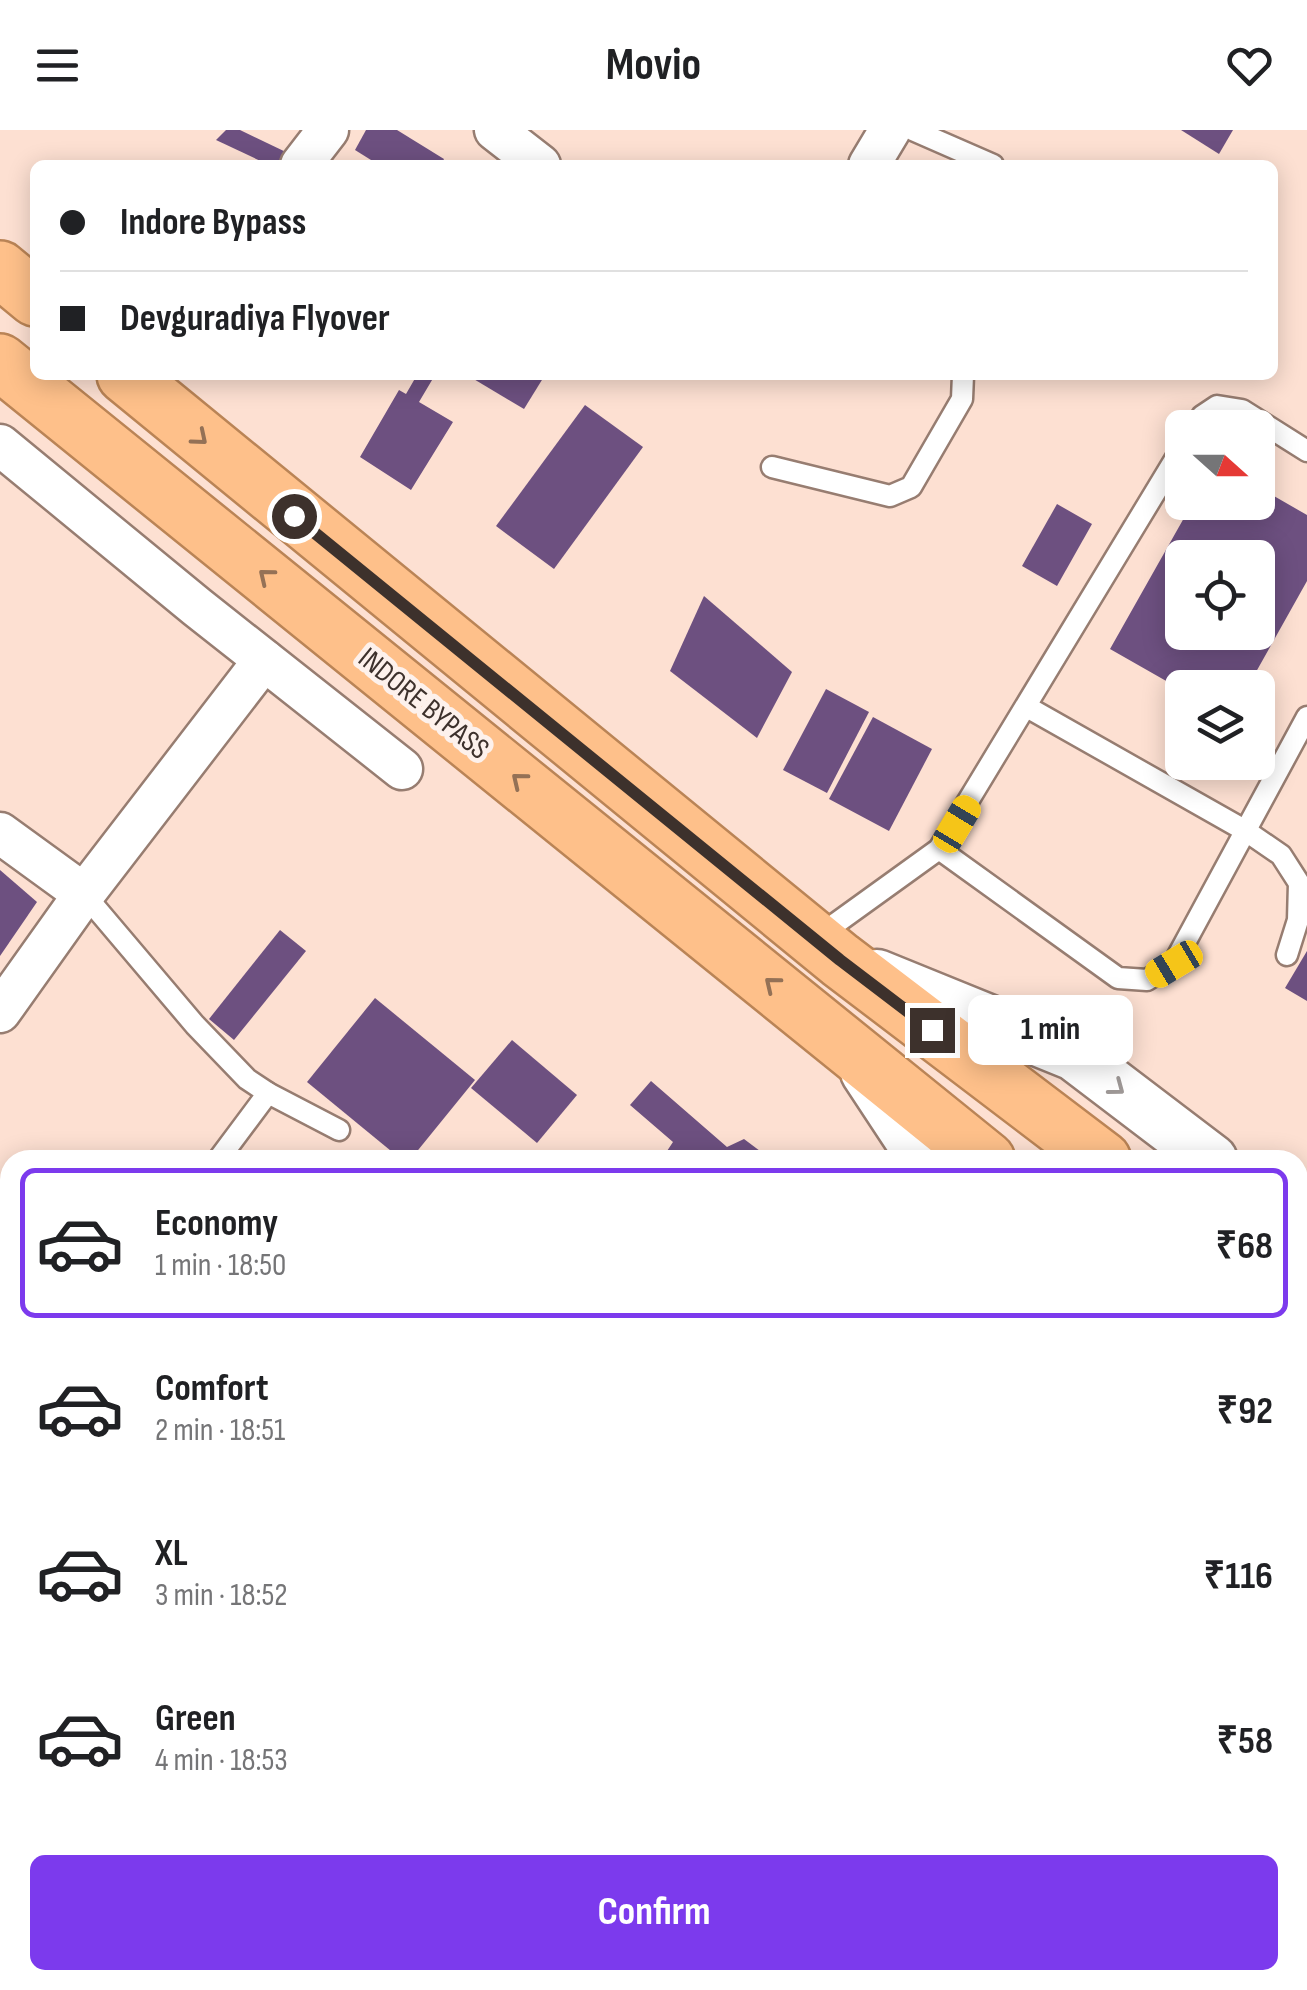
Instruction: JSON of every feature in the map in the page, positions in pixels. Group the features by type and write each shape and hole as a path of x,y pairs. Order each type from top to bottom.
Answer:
{"highway":[{"path":"0,269 30,294"},
{"name":"INDORE BYPASS","path":"0,362 975,1150"},
{"path":"136,380 828,949 1091,1150"}],"street":[{"path":"305,160 328,130"},
{"path":"495,130 534,160"},
{"path":"872,160 890,130"},
{"path":"0,444 402,769"},
{"path":"0,1012 84,894 264,660"},
{"path":"0,833 84,894"},
{"path":"828,949 1074,1055 1199,1150"},
{"path":"848,1045 917,1150"}],"lane":[{"path":"913,130 982,160"},
{"path":"772,467 890,496 911,487 962,399 963,380"},
{"path":"1212,410 1218,406 1242,410"},
{"path":"1275,431 1307,451"},
{"path":"828,949 940,849 1165,476"},
{"path":"1027,707 1246,830 1280,855 1299,884 1298,920 1287,955"},
{"path":"940,849 1118,978 1147,980 1174,964 1307,717"},
{"path":"84,894 195,1025 248,1079 339,1130"},
{"path":"225,1150 268,1093"}],"building":[{"path":"226,130 240,130 290,154 287,160 258,160 216,140"},
{"path":"366,130 397,130 444,159 371,160 355,150"},
{"path":"1181,130 1233,130 1219,154"},
{"path":"414,380 432,380 419,402 453,422 411,490 360,457 399,390 406,394"},
{"path":"475,380 542,380 524,409"},
{"path":"585,405 643,447 554,569 496,526"},
{"path":"1275,497 1307,515 1307,581 1275,638 1275,540 1172,540 1183,520 1275,520"},
{"path":"1057,504 1092,524 1057,586 1022,566"},
{"path":"1165,552 1165,650 1268,650 1257,670 1165,670 1165,680 1110,649"},
{"path":"704,596 792,672 757,738 670,671"},
{"path":"826,689 869,712 827,793 783,770"},
{"path":"873,717 932,749 889,831 829,799"},
{"path":"0,870 37,902 0,956"},
{"path":"280,930 306,951 234,1040 209,1019"},
{"path":"1307,951 1307,1001 1285,988"},
{"path":"375,998 475,1080 418,1150 390,1150 307,1082"},
{"path":"512,1040 577,1095 537,1143 471,1088"},
{"path":"651,1081 727,1147 744,1139 759,1150 668,1150 673,1142 630,1105"}],"route":[{"path":"294,516 840,960 932,1030"}]}
